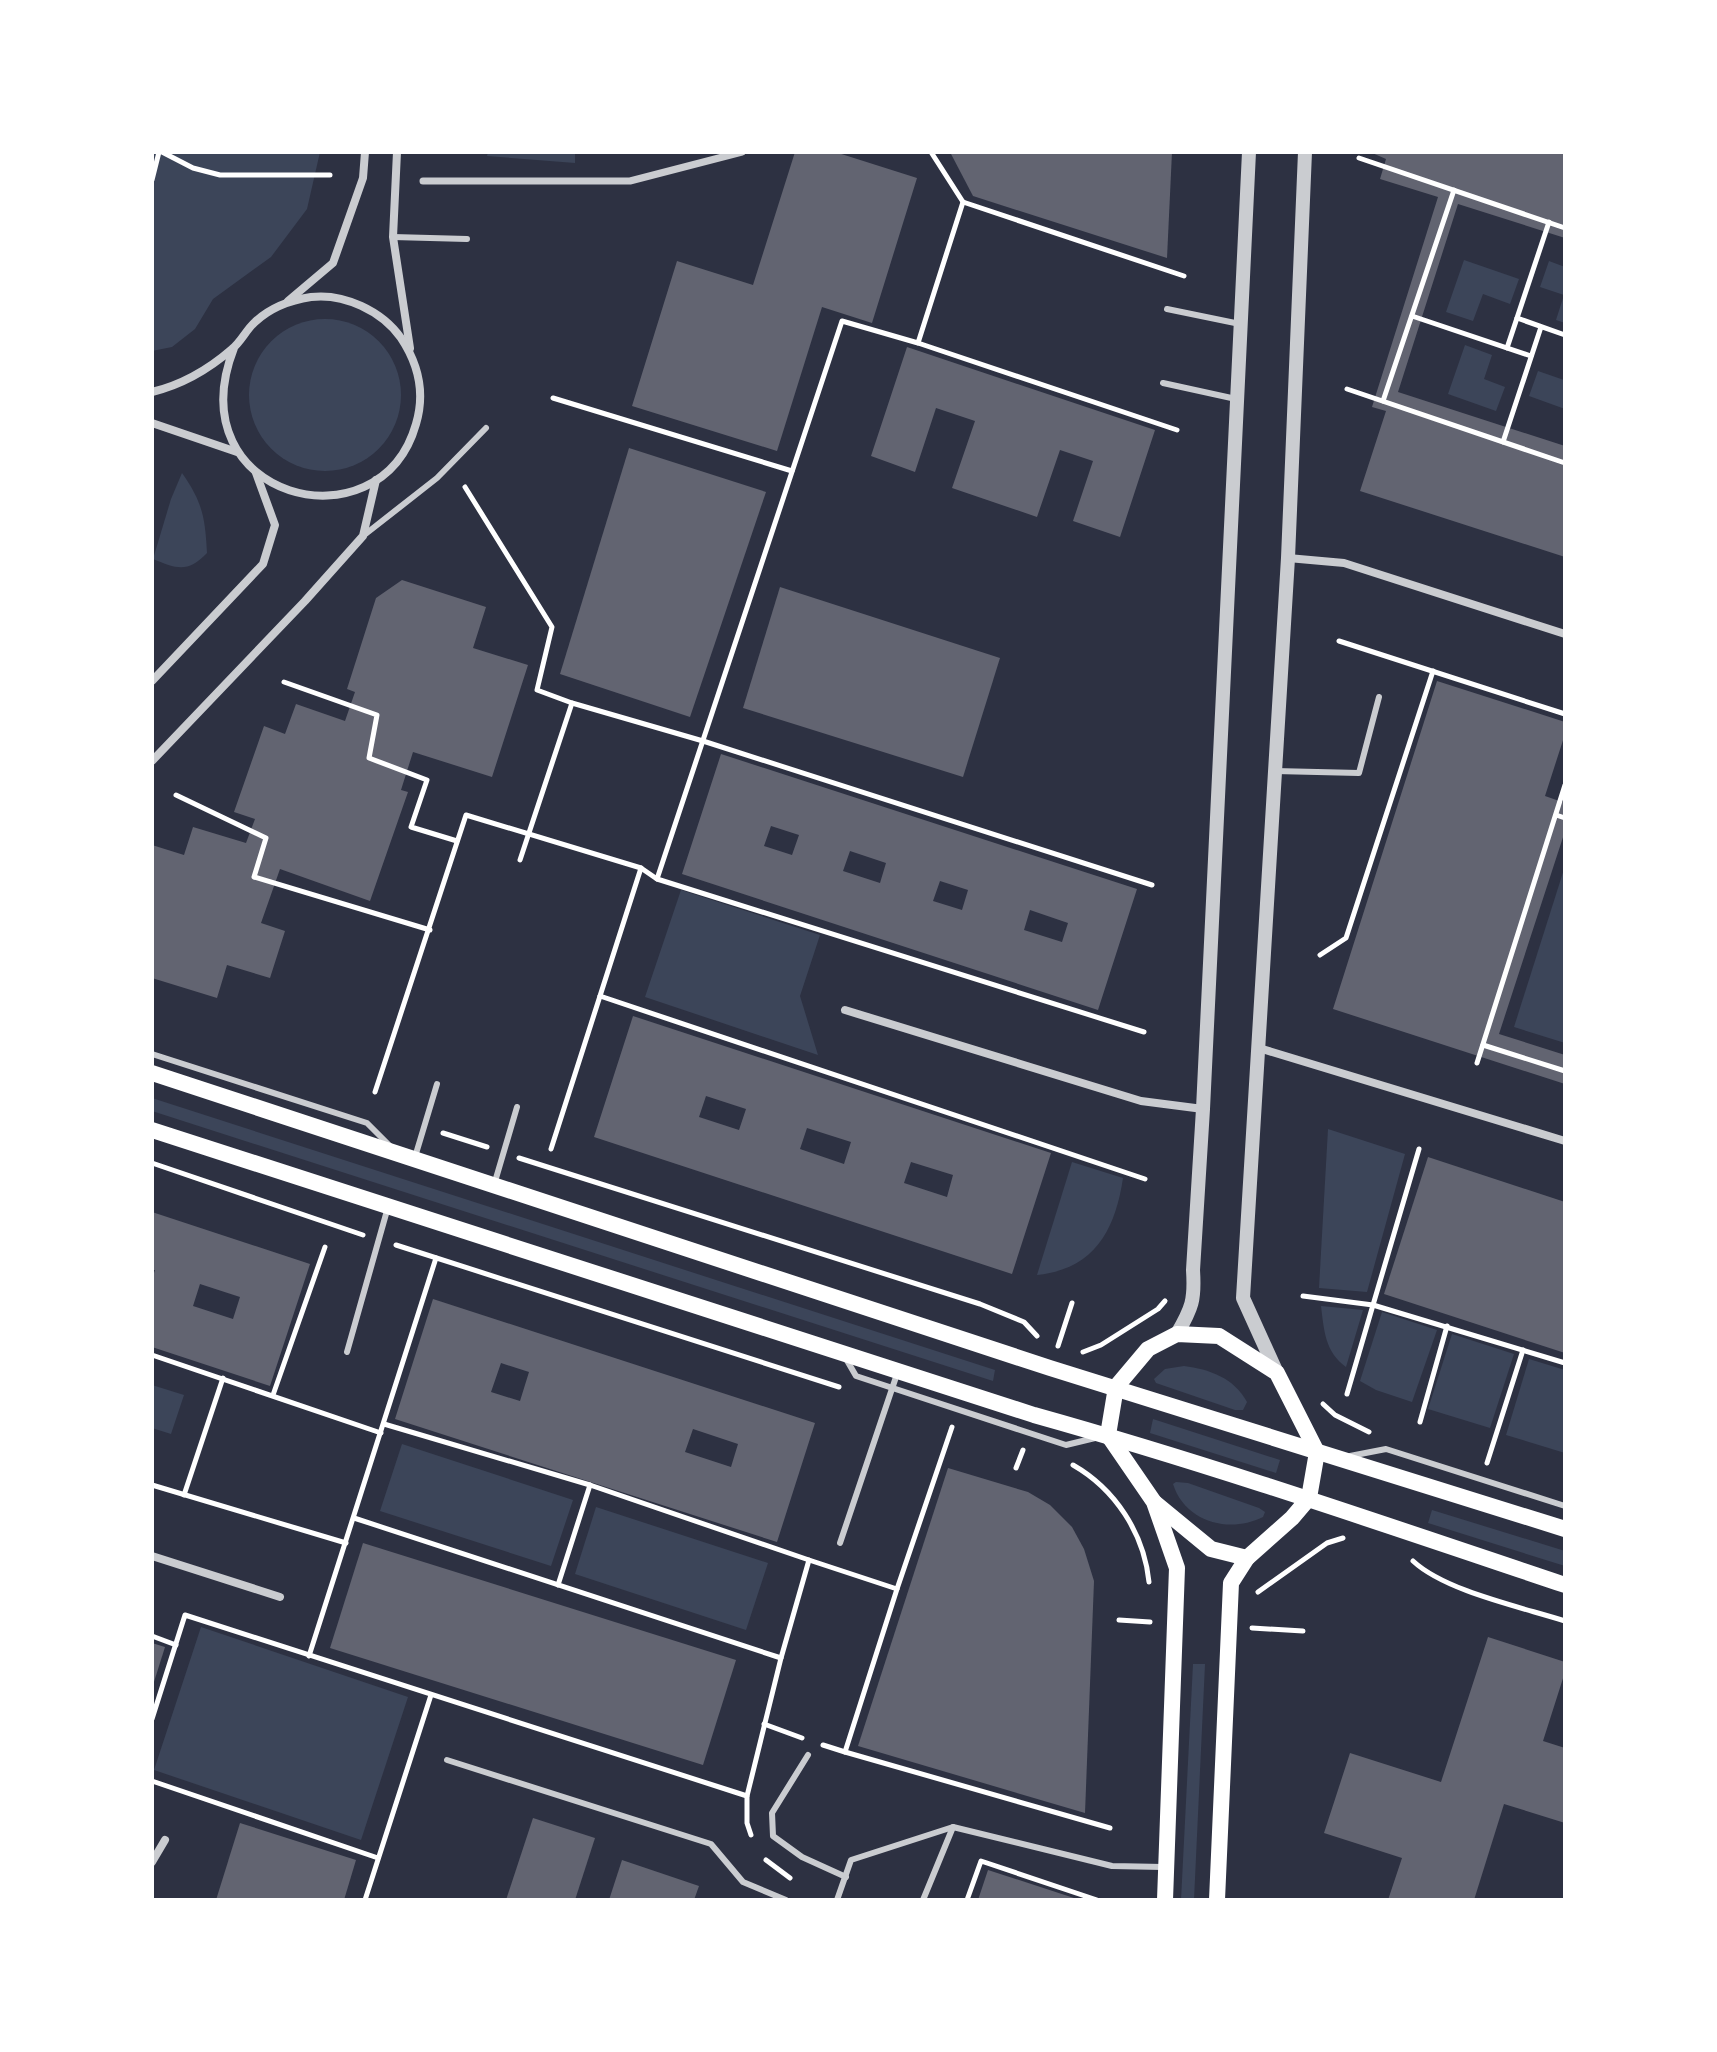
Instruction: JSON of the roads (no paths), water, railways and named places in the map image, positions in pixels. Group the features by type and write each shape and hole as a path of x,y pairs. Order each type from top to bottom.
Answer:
{"main road":[{"path":"152,1073 1317,1452 1565,1529"},
{"path":"152,1130 1034,1415 1309,1498 1565,1585"},
{"path":"1165,1900 1177,1568 1154,1502 1108,1435 1116,1387 1148,1349 1177,1334 1219,1336 1277,1373 1317,1452 1309,1498 1247,1558 1231,1583 1217,1900"},
{"path":"1154,1502 1211,1549 1247,1558"}],"street":[{"path":"152,392 189,379 234,348 255,322 284,304 333,263 363,178 365,152"},
{"path":"234,348 224,373 221,400 226,427 237,452 256,473 284,490 315,497 347,494 376,480 398,461 413,437 420,409 420,380 410,352 393,237 397,152"},
{"path":"423,181 630,181 742,152"},
{"path":"1177,1334 1193,1308 1194,1292 1249,152"},
{"path":"1277,1373 1243,1298 1288,558 1305,152"},
{"path":"284,304 313,297 342,299 370,310 394,328 410,352"},
{"path":"152,423 237,452"},
{"path":"152,681 263,564 275,525 256,473"},
{"path":"152,761 363,536 376,480"},
{"path":"1288,558 1344,563 1565,634"},
{"path":"845,1010 1141,1101 1203,1109"},
{"path":"1259,1048 1565,1141"},
{"path":"152,1556 280,1597"},
{"path":"152,1862 165,1840"}],"lane":[{"path":"393,237 467,239"},
{"path":"1167,309 1240,324"},
{"path":"1163,383 1236,399"},
{"path":"363,536 437,478 486,428"},
{"path":"1275,771 1359,773 1379,697"},
{"path":"152,1054 367,1123 406,1157 424,1127 437,1084"},
{"path":"494,1185 517,1107"},
{"path":"347,1352 388,1207"},
{"path":"843,1354 856,1376 1066,1445 1108,1435"},
{"path":"840,1543 898,1371"},
{"path":"1337,1458 1386,1449 1565,1506"},
{"path":"808,1755 772,1813 773,1836 802,1857 846,1877"},
{"path":"447,1760 711,1844 743,1882 786,1900"},
{"path":"837,1900 851,1860 953,1827 1112,1866 1167,1867"},
{"path":"923,1900 953,1827"}]}
